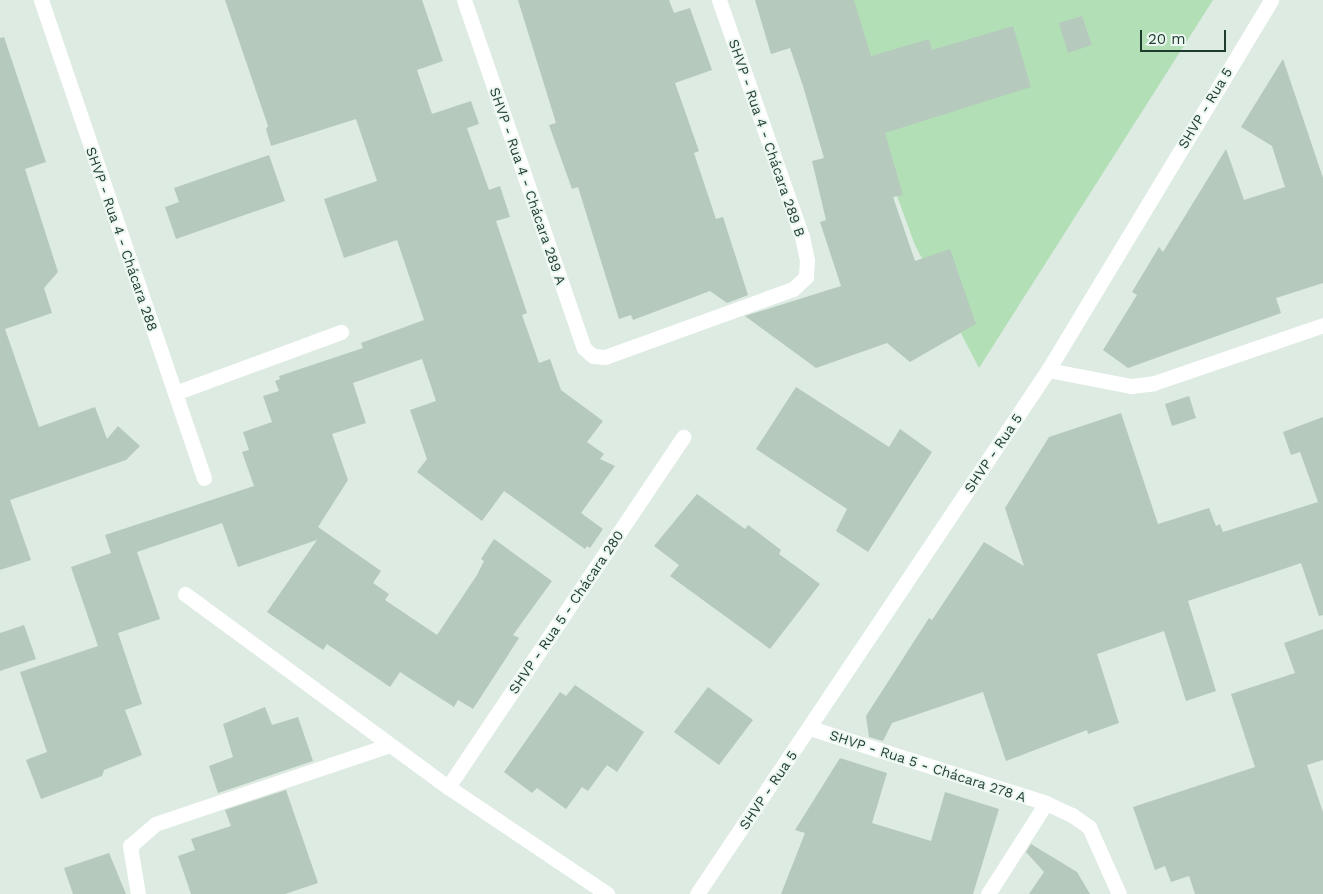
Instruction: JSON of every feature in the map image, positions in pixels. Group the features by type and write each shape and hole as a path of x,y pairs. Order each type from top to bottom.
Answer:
{"street":[{"name":"SHVP - Rua 4 - Chácara 288","path":"40,0 204,478"},
{"name":"SHVP - Rua 4 - Chácara 289 A","path":"464,0 584,348 593,356 606,358 793,289 806,277"},
{"name":"SHVP - Rua 4 - Chácara 289 B","path":"719,0 802,237 807,260 806,277"},
{"name":"SHVP - Rua 5","path":"697,894 1048,370 1272,0"},
{"path":"1048,370 1131,386 1154,384 1323,325"},
{"path":"175,393 341,332"},
{"name":"SHVP - Rua 5 - Chácara 280","path":"448,787 684,437"},
{"path":"185,594 448,787 607,894"},
{"name":"SHVP - Rua 5 - Chácara 278 A","path":"810,728 1046,803 1072,815 1089,827 1119,894"},
{"path":"138,894 130,846 155,824 390,745"},
{"name":"SHVP - Rua 5 - Chácara 278 A","path":"988,894 1046,803"}],"green space":[{"path":"825,0 1213,0 979,368 915,245"}],"building":[{"path":"225,0 422,0 443,61 417,70 432,114 471,101 479,124 467,128 489,190 500,186 510,217 496,221 527,313 522,315 539,363 550,359 561,390 603,421 587,442 604,454 600,459 615,466 581,513 603,529 590,548 587,546 585,549 504,491 482,521 417,472 427,459 410,410 436,401 422,359 353,383 366,423 332,434 348,480 318,527 381,571 373,583 389,594 385,600 437,635 477,575 484,561 481,559 494,539 552,581 513,635 519,638 473,709 458,700 454,707 400,672 390,687 327,644 323,650 267,612 317,540 238,567 222,523 137,552 160,619 118,633 142,704 125,710 142,755 104,770 102,776 41,799 26,760 47,752 20,672 98,646 71,567 111,553 105,535 254,486 242,452 249,450 243,432 272,422 263,396 279,391 275,381 280,379 279,376 363,348 361,343 424,320 397,240 344,258 324,199 377,181 356,119 271,146 266,129 268,126"},
{"path":"518,0 669,0 674,13 690,8 712,70 675,83 699,151 694,153 716,219 723,217 748,295 727,303 710,291 633,320 631,315 619,319 578,187 572,189 549,125 556,123"},
{"path":"755,0 854,0 871,56 929,39 932,50 1013,26 1031,87 885,133 903,195 893,197 915,261 950,249 976,324 910,362 887,343 816,368 745,316 841,286 820,222 826,220 812,161 824,158 803,86 790,48 771,54"},
{"path":"1082,16 1092,45 1068,53 1059,23"},
{"path":"4,37 46,162 25,169 58,272 44,288 52,313 5,329 39,427 95,407 107,439 118,426 140,446 126,460 10,500 31,560 0,570 0,38"},
{"path":"1283,59 1323,178 1323,283 1276,298 1281,313 1128,368 1103,350 1137,295 1132,292 1159,247 1163,252 1226,149 1244,200 1285,187 1272,146 1241,127"},
{"path":"269,155 285,201 176,239 165,207 179,202 174,188"},
{"path":"796,387 889,447 900,429 932,452 868,552 836,531 847,509 756,449"},
{"path":"1189,396 1196,418 1172,426 1165,404"},
{"path":"1121,413 1158,524 1209,508 1216,526 1220,524 1223,532 1318,502 1300,452 1291,455 1283,432 1323,417 1323,615 1319,616 1301,563 1188,601 1216,691 1186,701 1164,631 1097,654 1119,723 1088,734 1087,730 1006,761 983,692 892,723 883,741 869,737 866,716 929,618 932,620 984,542 1024,566 1005,508 1049,437"},
{"path":"697,494 745,529 748,525 781,550 779,554 820,584 770,649 670,576 679,565 654,546"},
{"path":"24,625 36,659 0,671 0,633"},
{"path":"1323,629 1323,760 1307,765 1323,812 1323,894 1195,894 1189,876 1171,882 1165,866 1155,870 1133,807 1255,767 1231,694 1295,673 1284,643"},
{"path":"575,685 644,732 617,772 607,765 588,791 582,787 566,809 537,788 532,793 504,772 560,692 566,696"},
{"path":"708,687 753,720 719,765 674,732"},
{"path":"265,707 272,725 298,717 313,761 218,793 209,766 233,757 223,724"},
{"path":"840,758 887,773 872,823 931,841 945,792 999,809 973,894 781,894 805,833 795,830"},
{"path":"286,790 318,883 285,894 191,894 178,856 195,850 191,839 231,826 225,810"},
{"path":"1031,844 1077,872 1090,894 1029,894 1044,872 1026,852"},
{"path":"109,853 126,894 73,894 64,868"}]}
